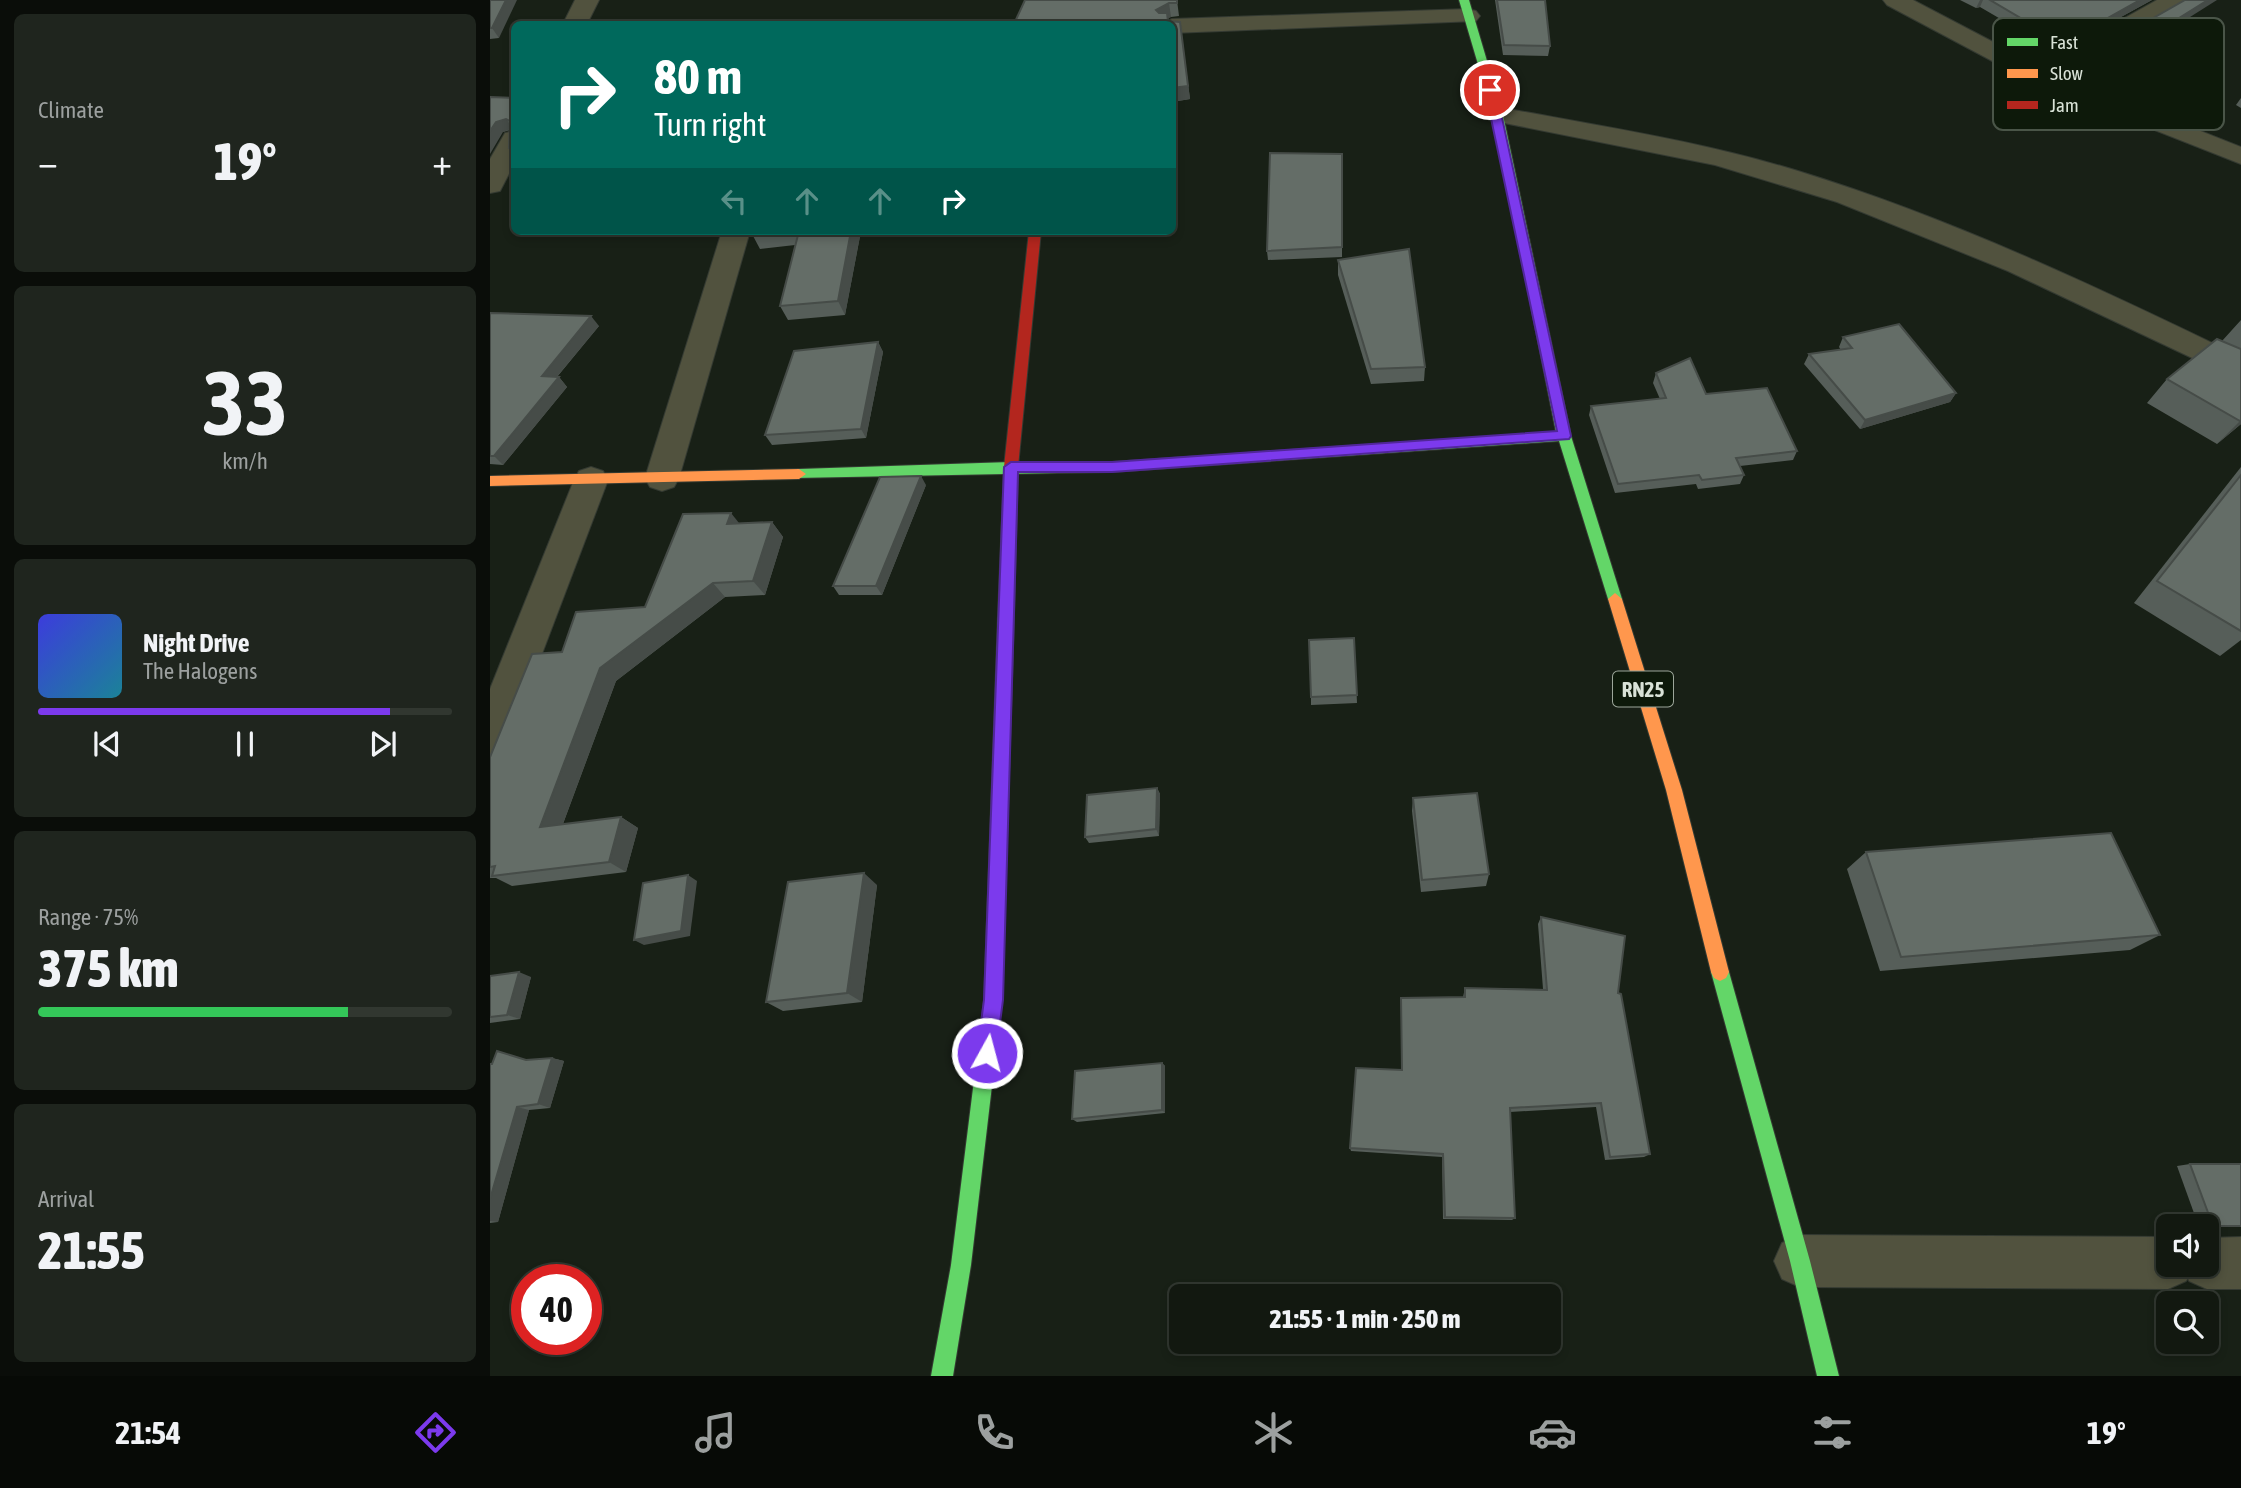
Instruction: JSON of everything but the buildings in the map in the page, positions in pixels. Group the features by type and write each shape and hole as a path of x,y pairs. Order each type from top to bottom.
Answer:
{"street":[{"path":"576,21 587,0"},
{"path":"1895,0 1993,52"},
{"path":"2142,18 2174,0"},
{"path":"1176,26 1466,8"},
{"name":"RN25","path":"1466,8 1498,115 1564,436 1674,790 1741,1055 1800,1261 1828,1376"},
{"path":"1498,115 1685,152 1785,176 1875,206 2106,303 2241,370"},
{"path":"2175,130 2241,156"},
{"path":"490,185 511,145"},
{"path":"662,478 735,235"},
{"path":"942,1376 961,1265 993,1000 1011,467 1035,235"},
{"path":"490,481 1011,467 1112,467 1564,436"},
{"path":"490,738 591,480"},
{"path":"1800,1261 2156,1263"},
{"path":"2219,1263 2241,1263"}],"traffic: fast":[{"path":"1464,0 1498,115 1564,436 1615,599"},
{"path":"799,474 1011,467 1112,467 1564,436"},
{"path":"942,1376 961,1265 993,1000 1006,615"},
{"path":"1720,972 1800,1261 1828,1376"}],"traffic: slow":[{"path":"490,481 799,474"},
{"path":"1615,599 1674,790 1720,972"}],"traffic: jam":[{"path":"1006,615 1011,467 1035,235"}],"route":[{"path":"987,1053 993,1000 1011,467 1112,467 1564,436 1498,115 1490,90"}]}
